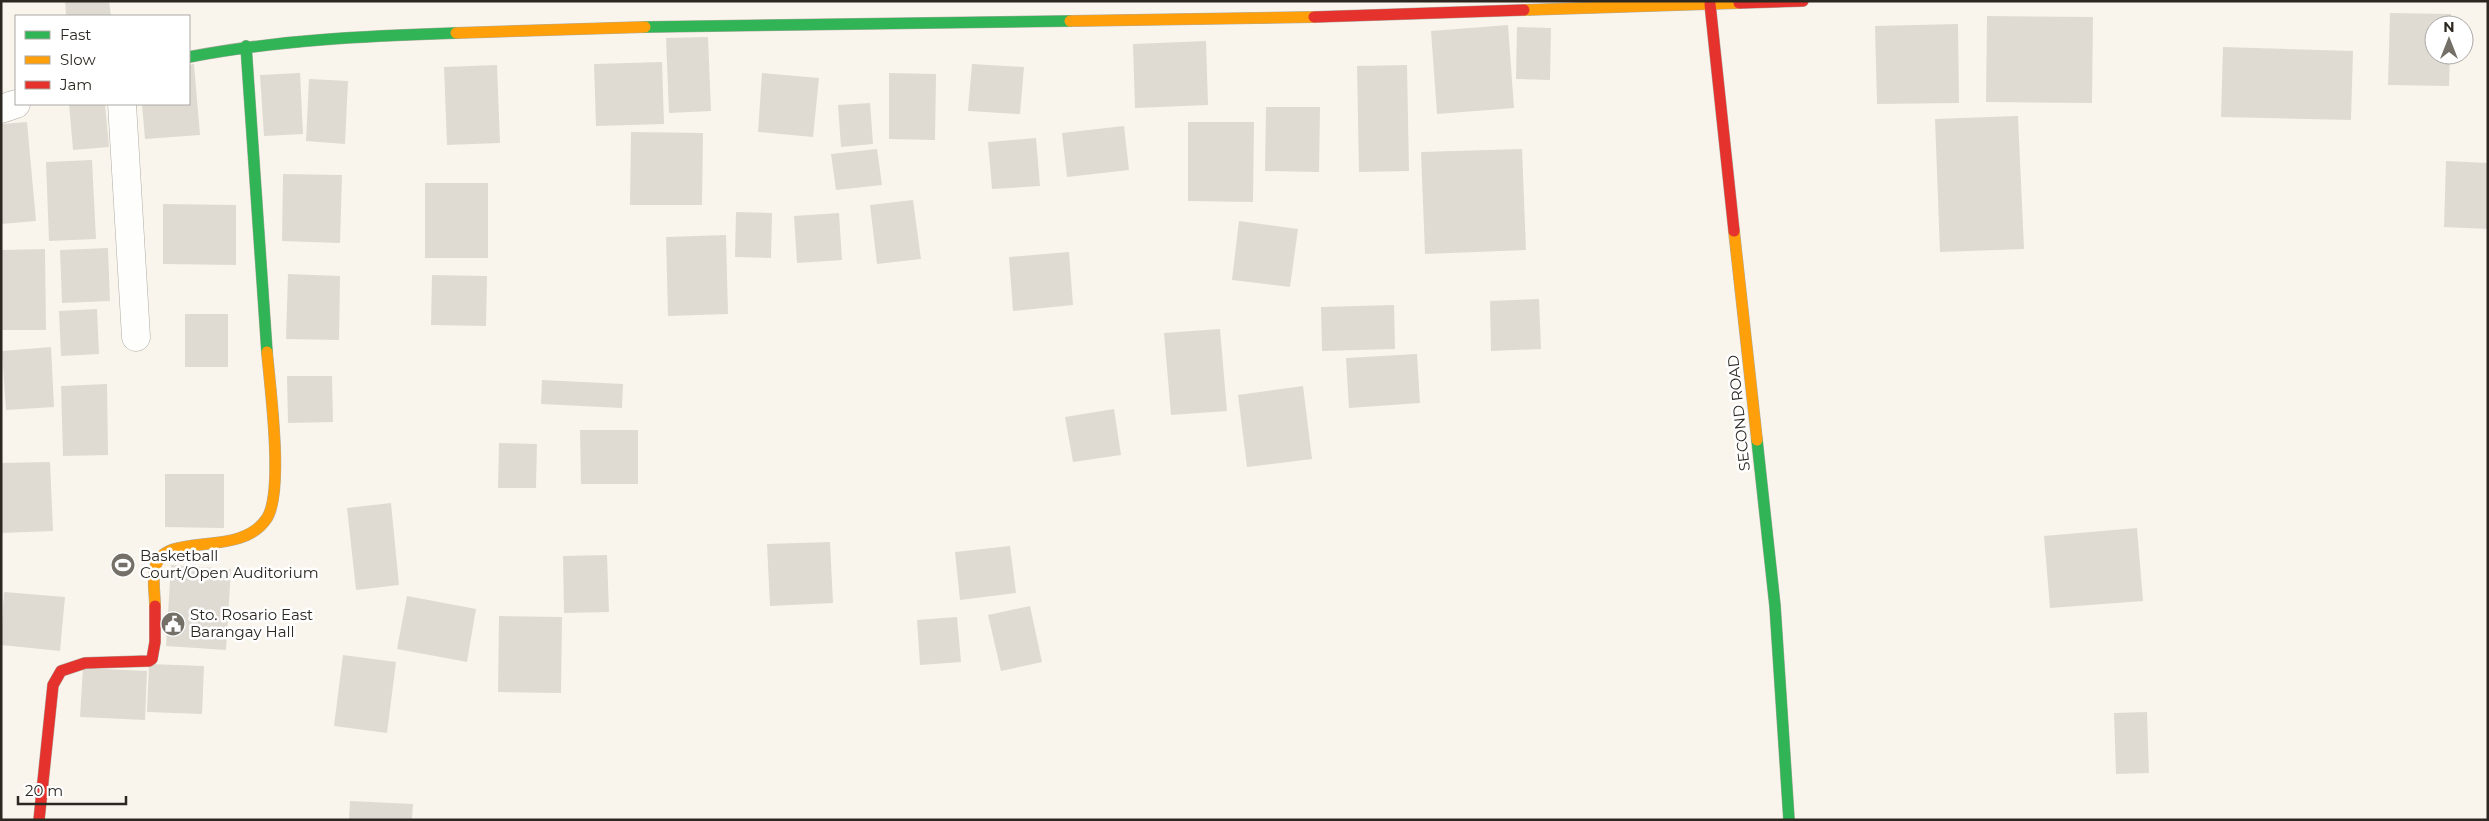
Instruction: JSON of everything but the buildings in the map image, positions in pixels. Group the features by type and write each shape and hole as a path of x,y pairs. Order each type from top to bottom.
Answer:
{"street":[{"path":"190,57 246,46 348,36 668,26 1284,18 1803,1"},
{"name":"SECOND ROAD","path":"1710,4 1775,606 1789,820"},
{"path":"39,820 53,685 61,671 85,663 149,661 152,659 155,642 155,567 161,554 171,548 236,542 256,532 267,518 273,494 274,450 246,46"},
{"path":"1,109 15,104"},
{"path":"122,105 136,337"}],"traffic: fast":[{"path":"645,27 1070,21"},
{"path":"190,57 255,46 355,37 456,33"},
{"path":"246,46 267,352"},
{"path":"1757,440 1775,606 1789,820"}],"traffic: slow":[{"path":"1524,10 1739,3"},
{"path":"1070,21 1314,17"},
{"path":"456,33 645,27"},
{"path":"1734,231 1757,440"},
{"path":"155,606 154,572 161,556 172,550 187,546 239,538 255,531 267,518 272,505 275,486 273,413 267,352"}],"traffic: jam":[{"path":"1739,3 1803,1"},
{"path":"1710,4 1734,231"},
{"path":"1314,17 1524,10"},
{"path":"39,820 53,685 61,671 85,663 149,661 152,659 155,642 155,606"}],"place":[{"name":"Basketball Court/Open Auditorium","path":"123,565"},
{"name":"Sto. Rosario East Barangay Hall","path":"173,624"}]}
